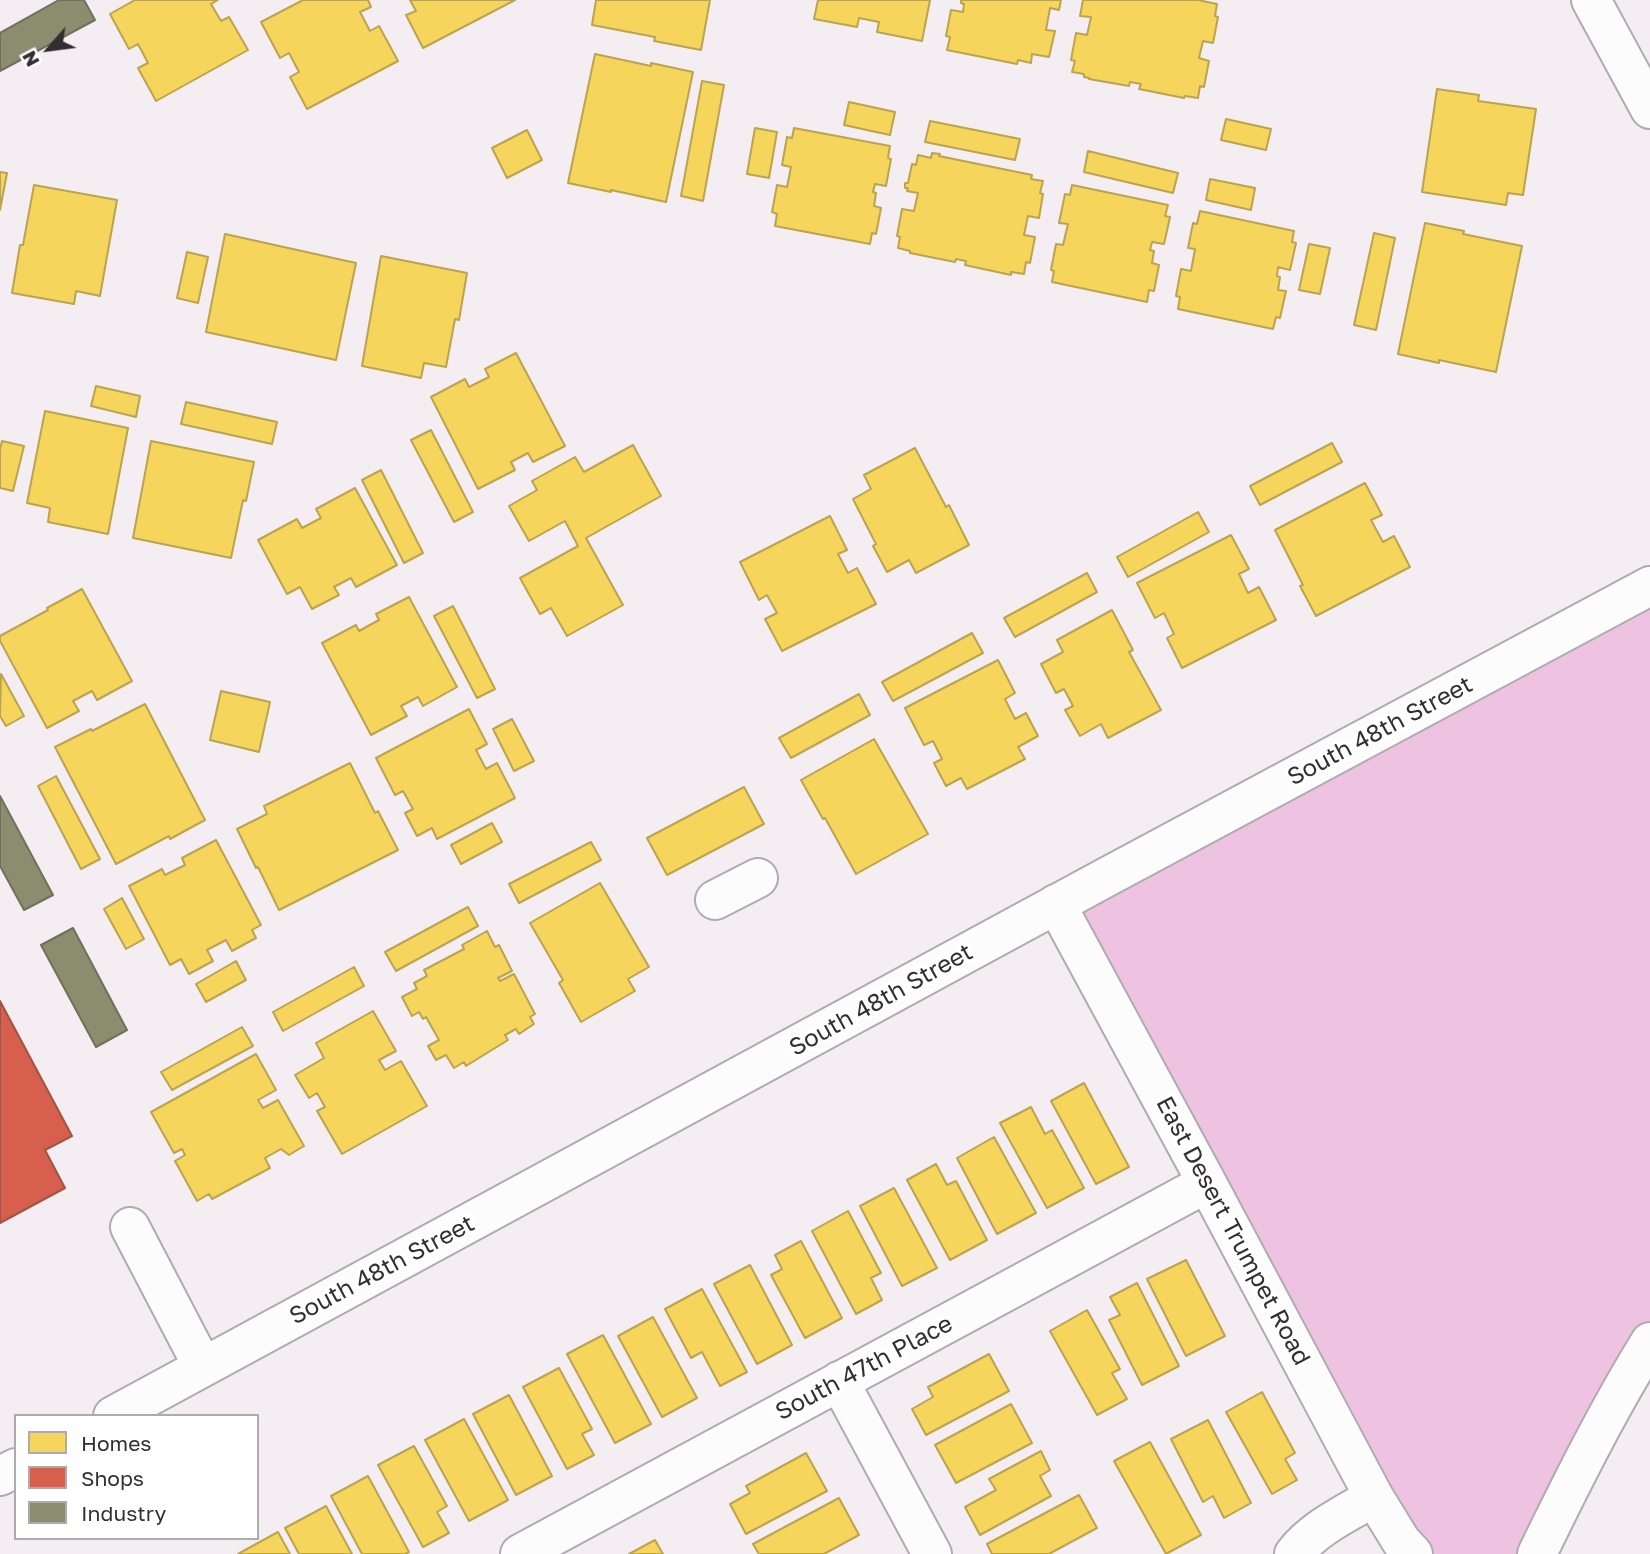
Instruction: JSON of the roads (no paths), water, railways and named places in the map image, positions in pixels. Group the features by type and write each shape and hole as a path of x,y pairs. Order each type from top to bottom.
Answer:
{"street":[{"path":"1591,0 1650,109"},
{"name":"South 48th Street","path":"117,1414 1056,904 1650,586"},
{"path":"715,900 758,878"},
{"name":"East Desert Trumpet Road","path":"1056,904 1208,1183 1374,1497 1401,1541 1413,1554"},
{"name":"South 47th Place","path":"520,1554 1208,1183"},
{"path":"131,1227 203,1367"},
{"path":"1537,1554 1617,1398 1650,1342"},
{"path":"839,1381 932,1554"},
{"path":"1294,1554 1303,1542 1374,1497"}]}
